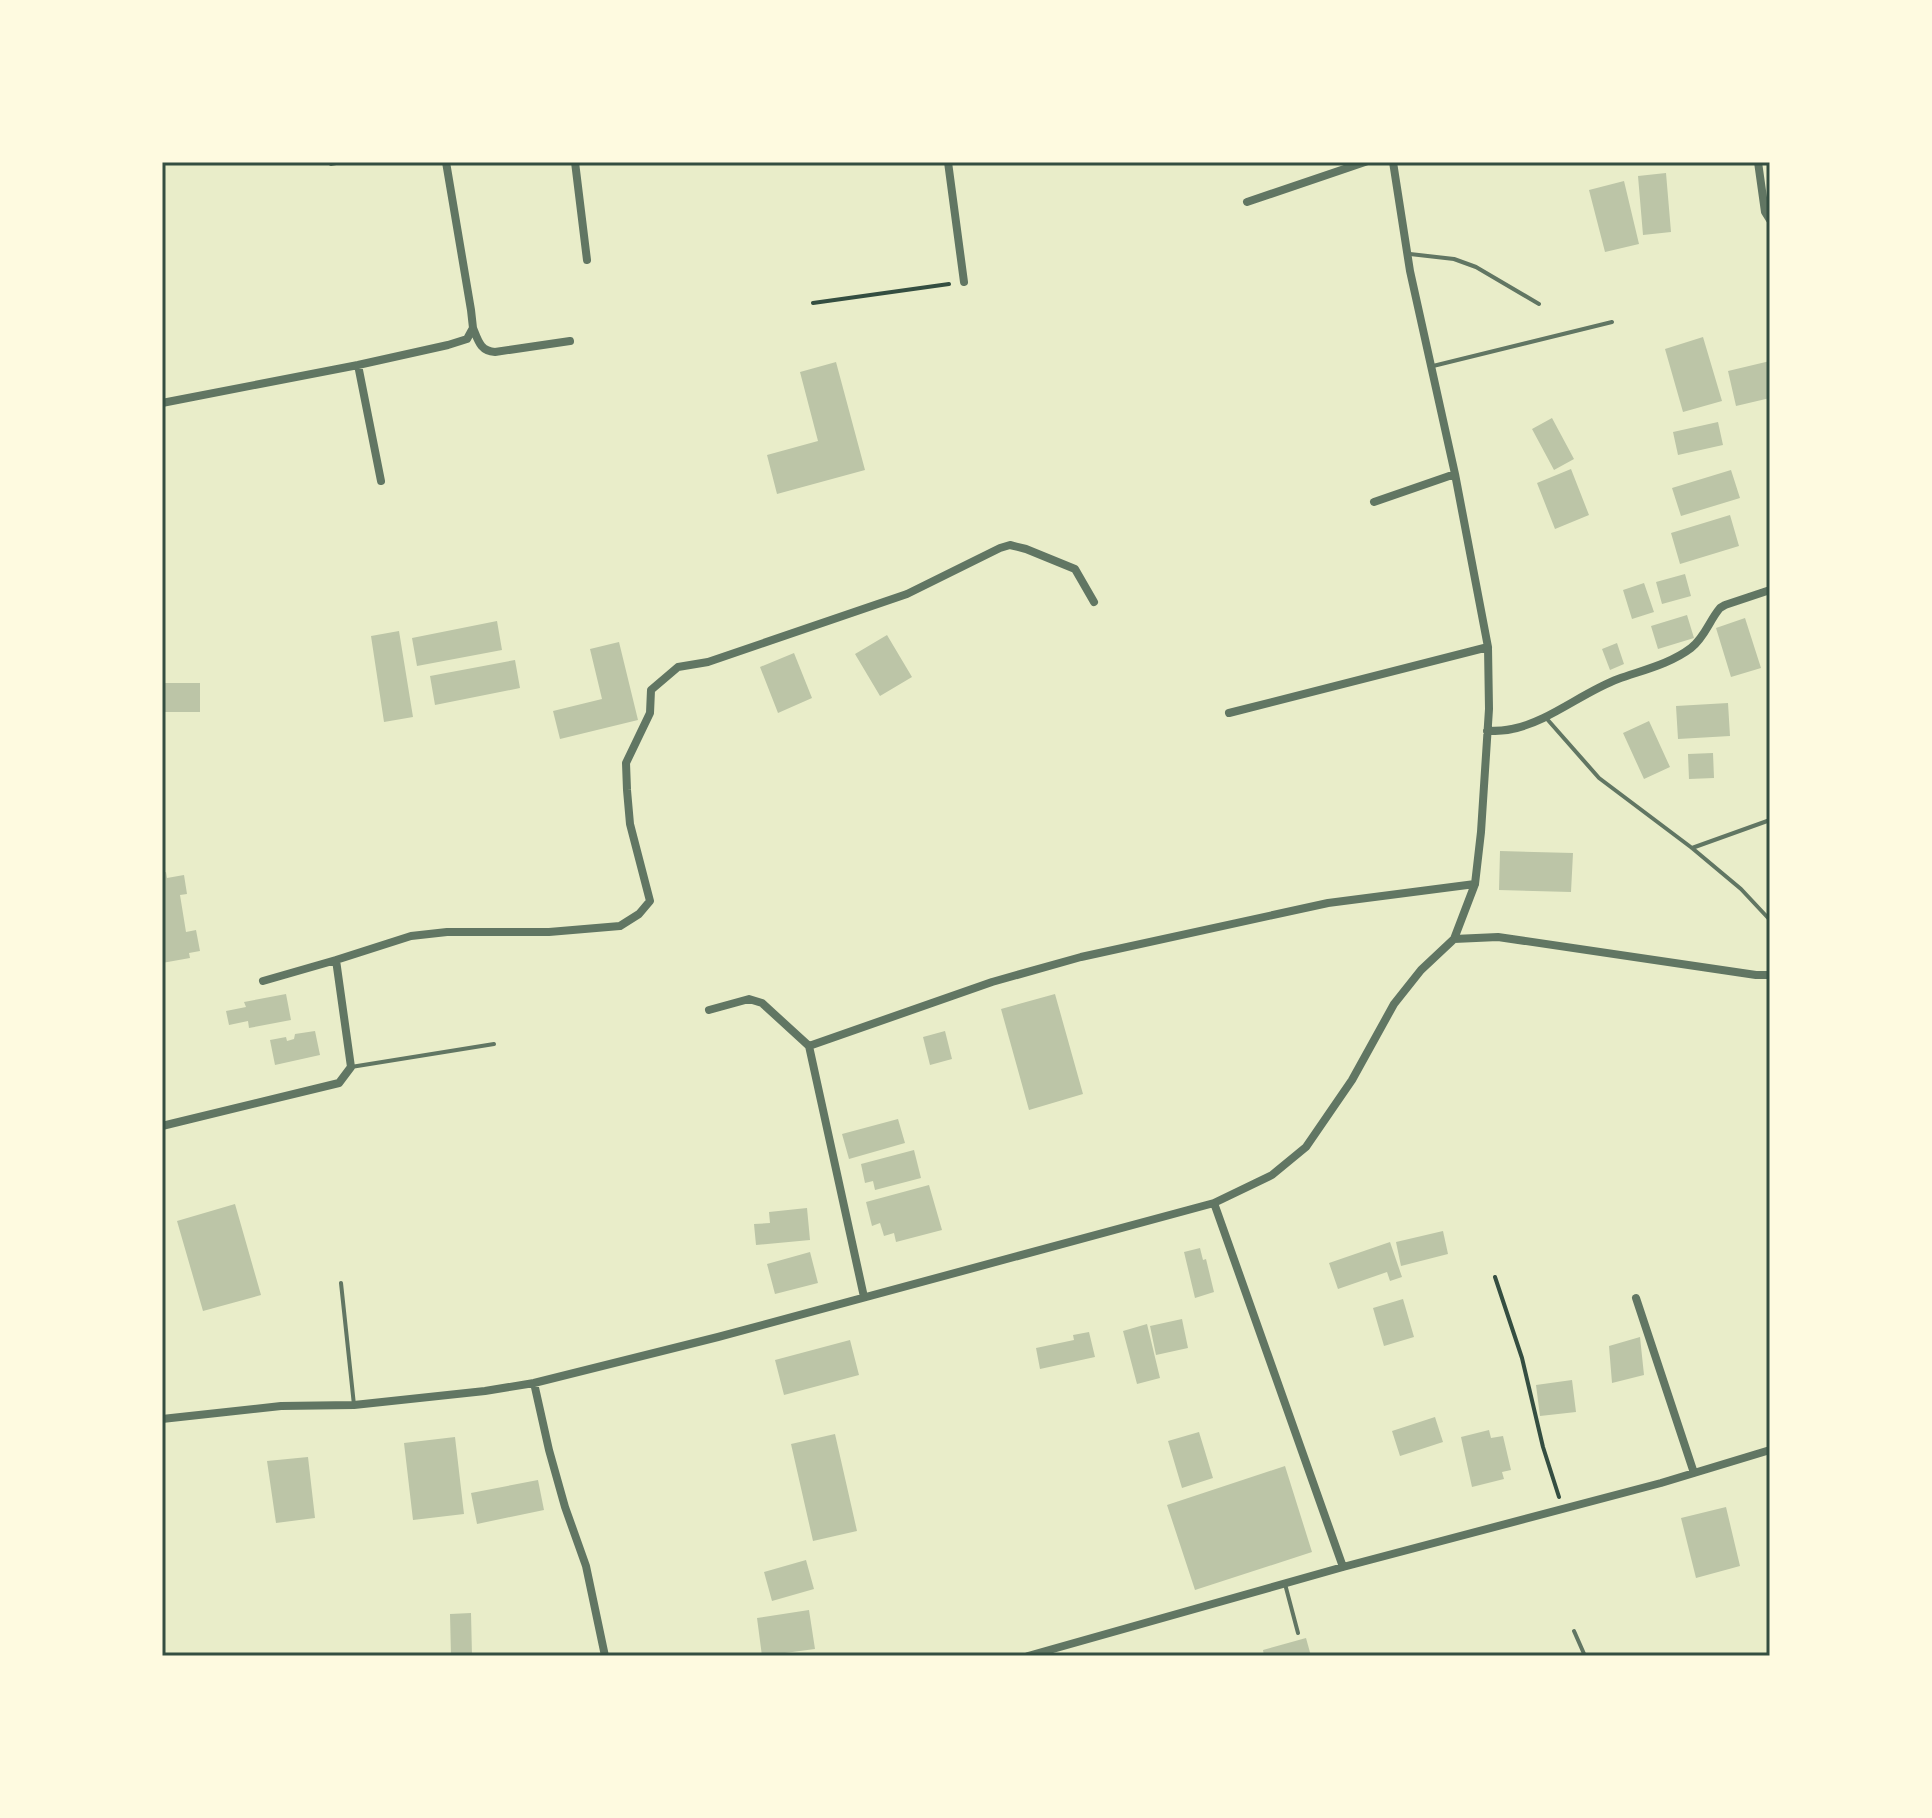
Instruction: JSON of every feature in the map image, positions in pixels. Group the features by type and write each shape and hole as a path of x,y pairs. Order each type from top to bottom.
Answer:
{"street":[{"path":"446,162 473,328 482,347 495,352 570,341"},
{"path":"575,162 587,260"},
{"path":"948,162 964,282"},
{"path":"1247,202 1365,162"},
{"path":"162,1419 281,1406 354,1405 534,1383 718,1337 1214,1203 1272,1175 1306,1147 1352,1080 1394,1004 1421,970 1454,939 1475,884 1481,832 1488,647 1455,474 1407,254 1393,162"},
{"path":"1758,162 1765,212 1770,220"},
{"path":"162,403 448,345 467,339 473,328"},
{"path":"358,365 381,481"},
{"path":"1374,502 1455,474"},
{"path":"263,981 411,936 447,932 601,929 620,926 639,914 650,901 630,824 626,763 650,713 651,690 678,667 708,662 907,594 1010,545 1075,569 1094,602"},
{"path":"1487,731 1514,729 1685,652 1704,635 1720,608 1770,590"},
{"path":"1229,713 1488,647"},
{"path":"809,1046 992,982 1081,957 1328,903 1475,884"},
{"path":"1454,939 1498,937 1770,975"},
{"path":"162,1126 339,1083 351,1067 336,960"},
{"path":"709,1010 749,999 762,1003 809,1046 864,1297"},
{"path":"1214,1203 1343,1567"},
{"path":"1636,1298 1694,1473"},
{"path":"534,1383 565,1507 586,1566 605,1656"},
{"path":"1028,1656 1770,1450"}],"lane":[{"path":"331,164 341,162"},
{"path":"1407,254 1454,259 1476,267 1539,304"},
{"path":"1431,367 1612,322"},
{"path":"1545,716 1599,778 1692,848 1741,889 1770,920"},
{"path":"1692,848 1770,820"},
{"path":"351,1067 494,1044"},
{"path":"341,1283 354,1405"},
{"path":"1285,1584 1298,1633"},
{"path":"1574,1631 1585,1656"}],"path":[{"path":"813,303 964,282"},
{"path":"1495,1277 1522,1358 1543,1447 1563,1509"}],"building":[{"path":"1666,173 1671,232 1643,235 1638,176"},
{"path":"1624,181 1639,244 1605,252 1589,190"},
{"path":"1703,337 1722,401 1683,412 1665,349"},
{"path":"1770,361 1770,398 1736,406 1728,371"},
{"path":"836,362 865,470 777,494 767,455 818,441 800,372"},
{"path":"1552,418 1574,459 1554,470 1532,429"},
{"path":"1718,422 1723,445 1678,455 1673,432"},
{"path":"1571,469 1589,515 1555,529 1537,483"},
{"path":"1731,470 1740,498 1681,516 1672,488"},
{"path":"1730,515 1739,546 1680,564 1671,533"},
{"path":"1685,574 1691,596 1662,604 1656,582"},
{"path":"1644,583 1654,612 1632,619 1623,590"},
{"path":"1687,615 1694,638 1658,649 1651,626"},
{"path":"1745,618 1761,668 1731,677 1716,628"},
{"path":"497,621 502,650 417,666 412,638"},
{"path":"399,631 413,717 384,722 371,636"},
{"path":"887,635 912,677 880,696 855,654"},
{"path":"619,642 638,720 560,739 553,711 602,699 590,649"},
{"path":"1617,643 1624,664 1610,670 1602,649"},
{"path":"794,653 812,698 778,713 760,667"},
{"path":"515,660 520,688 435,705 430,676"},
{"path":"162,683 200,683 200,712 162,712"},
{"path":"1728,703 1730,736 1678,739 1676,706"},
{"path":"1649,721 1670,767 1644,779 1623,733"},
{"path":"1713,753 1714,778 1689,779 1688,754"},
{"path":"1500,851 1573,853 1571,892 1499,890"},
{"path":"166,872 167,878 184,875 187,894 180,895 186,932 196,930 200,951 189,953 190,958 162,963 162,873"},
{"path":"286,994 291,1020 249,1028 248,1021 229,1025 226,1011 246,1007 244,1002"},
{"path":"1055,994 1083,1094 1029,1110 1001,1009"},
{"path":"315,1031 320,1055 275,1065 270,1040 286,1037 287,1041 294,1039 295,1034"},
{"path":"945,1031 952,1059 930,1065 923,1037"},
{"path":"898,1119 905,1143 849,1159 842,1134"},
{"path":"914,1150 921,1178 875,1190 873,1181 865,1183 861,1164"},
{"path":"929,1185 942,1230 896,1242 894,1233 884,1236 880,1223 872,1226 866,1202"},
{"path":"235,1204 261,1295 203,1311 177,1221"},
{"path":"807,1208 810,1240 756,1245 754,1224 770,1223 769,1212"},
{"path":"1443,1231 1448,1254 1401,1266 1396,1242"},
{"path":"1390,1242 1402,1277 1390,1281 1387,1272 1338,1289 1329,1263"},
{"path":"1200,1248 1214,1292 1195,1298 1184,1252"},
{"path":"810,1252 818,1283 775,1294 767,1264"},
{"path":"1403,1299 1414,1337 1384,1346 1373,1308"},
{"path":"1182,1319 1188,1348 1156,1355 1150,1326"},
{"path":"1147,1324 1160,1378 1137,1384 1123,1331"},
{"path":"1089,1332 1095,1357 1040,1369 1036,1348 1074,1340 1073,1335"},
{"path":"1640,1337 1644,1375 1612,1383 1609,1346"},
{"path":"850,1340 859,1375 784,1395 775,1360"},
{"path":"1572,1380 1576,1412 1540,1416 1536,1385"},
{"path":"1435,1417 1443,1442 1400,1456 1392,1431"},
{"path":"1489,1430 1491,1438 1503,1436 1511,1470 1502,1472 1504,1479 1472,1487 1461,1437"},
{"path":"1199,1432 1213,1478 1182,1488 1168,1441"},
{"path":"835,1434 857,1531 813,1541 791,1444"},
{"path":"455,1437 464,1514 413,1520 404,1443"},
{"path":"308,1457 315,1518 276,1523 267,1461"},
{"path":"1285,1466 1312,1552 1195,1590 1167,1505"},
{"path":"538,1480 544,1510 477,1524 471,1493"},
{"path":"1726,1507 1740,1566 1696,1578 1681,1518"},
{"path":"806,1560 814,1589 772,1601 764,1572"},
{"path":"809,1610 815,1649 762,1656 757,1618"},
{"path":"471,1613 472,1656 451,1656 450,1614"},
{"path":"1306,1638 1311,1656 1264,1656 1263,1650"}]}
